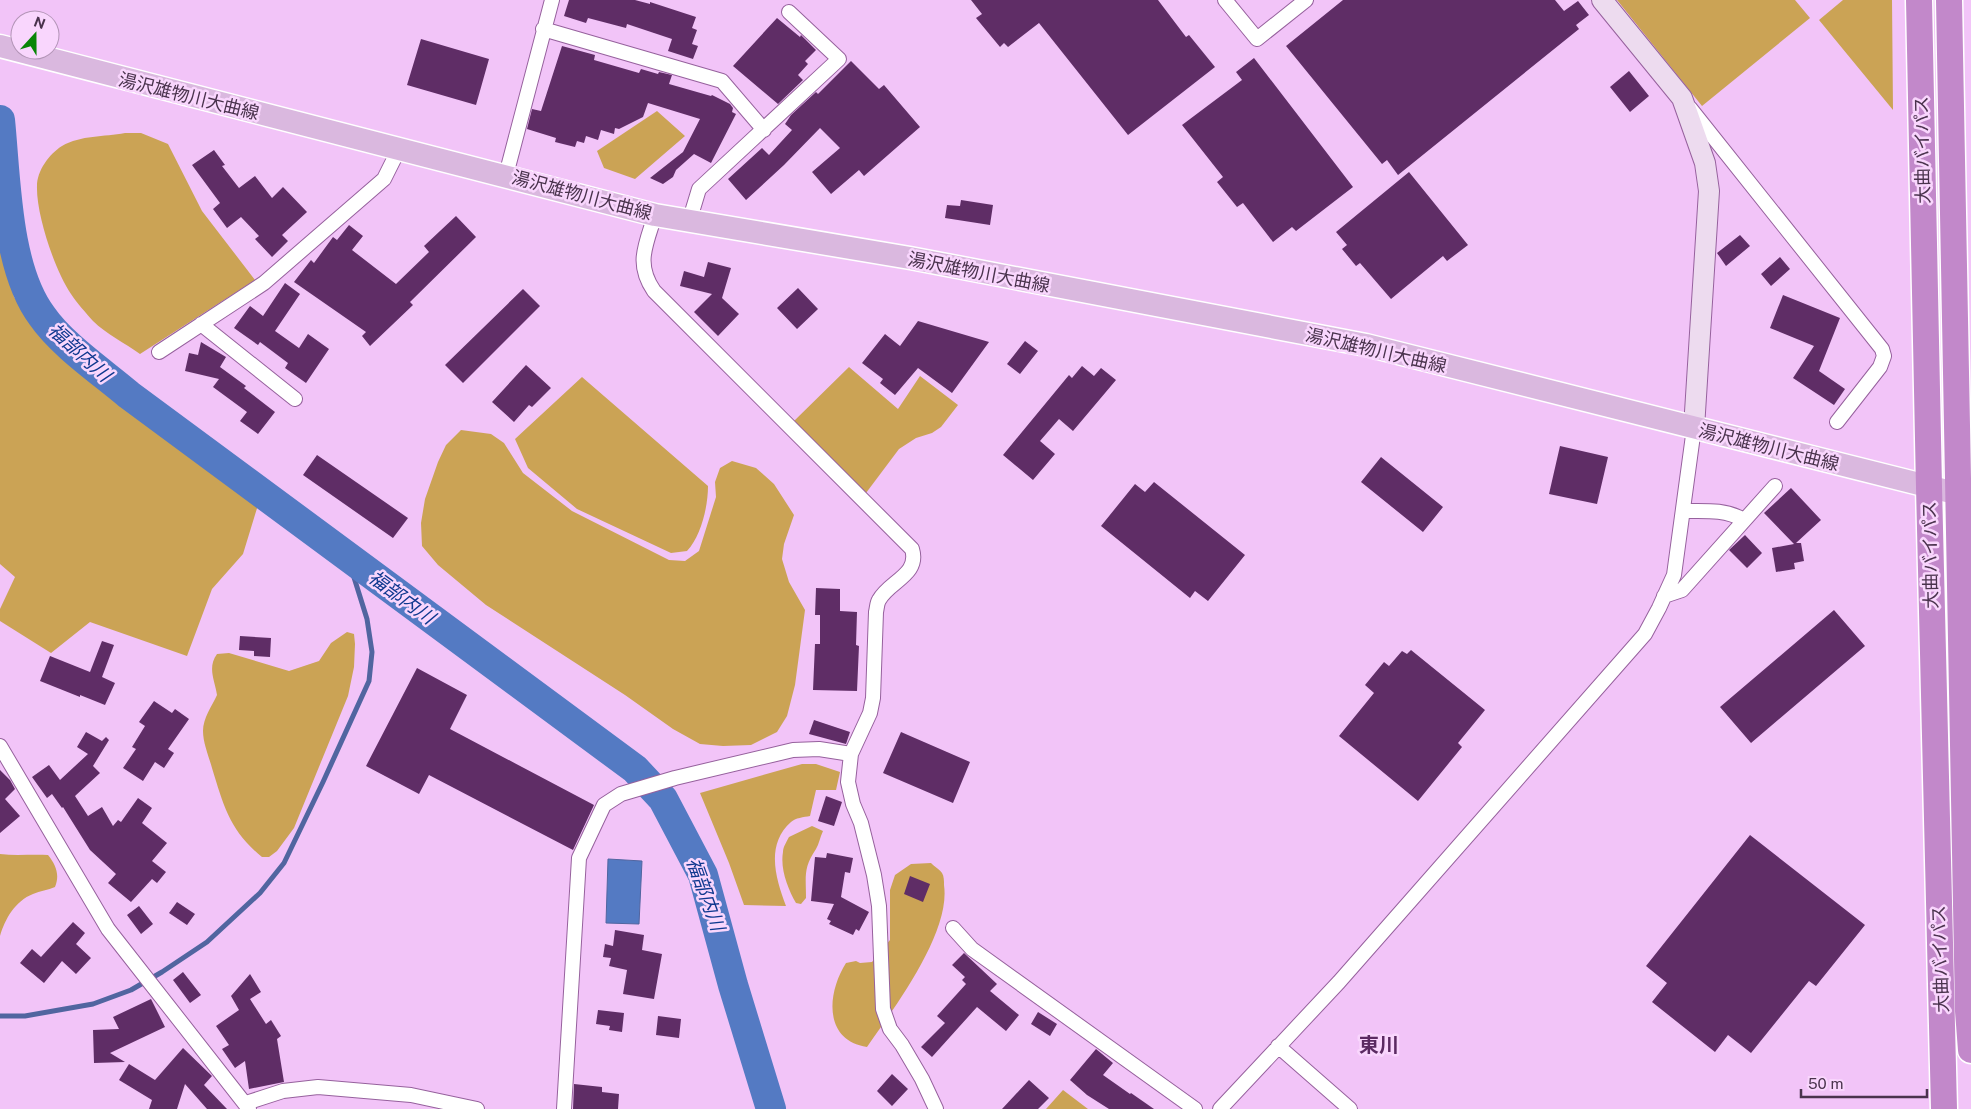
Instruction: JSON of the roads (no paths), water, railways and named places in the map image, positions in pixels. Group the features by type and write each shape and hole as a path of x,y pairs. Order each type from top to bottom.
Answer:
{"highway":[{"name":"大曲バイパス","path":"1919,0 1928,487 1944,1109"},
{"name":"大曲バイパス","path":"1950,0 1965,495 1969,1011 1971,1050"}],"main road":[{"name":"湯沢雄物川大曲線","path":"0,46 113,77 506,175 655,215 910,258 1366,345 1965,495"}],"street":[{"path":"506,175 552,0"},
{"path":"1225,0 1257,40 1306,0"},
{"path":"1602,0 1882,349 1884,356 1880,367 1837,422"},
{"path":"689,222 699,190 839,59 789,12"},
{"path":"543,29 722,81 764,130"},
{"path":"1220,1109 1339,982 1645,634 1674,576 1694,428 1709,191 1705,163 1682,98"},
{"path":"159,352 264,283 384,179 399,149"},
{"path":"655,215 642,254 646,280 654,291 912,549 915,558 912,567 879,599 876,617 873,698 870,713 851,754 848,782 853,804 867,845 879,906 883,1009 890,1029 922,1079 936,1109"},
{"path":"201,324 295,398"},
{"path":"1664,596 1682,590 1775,486"},
{"path":"1683,511 1722,511 1732,513 1744,520"},
{"path":"0,746 108,929 247,1106 283,1091 318,1087 415,1102 477,1109"},
{"path":"564,1109 579,858 604,806 620,794 674,778 793,750 819,749 851,754"},
{"path":"953,928 972,949 1195,1109"},
{"path":"1278,1046 1350,1109"}],"water":[{"path":"608,859 642,861 639,924 606,923"}],"waterway":[{"name":"福部内川","path":"0,120 6,195 14,248 30,296 50,327 83,358 129,395 635,769 663,799 703,875 733,985 771,1109"},
{"path":"0,1016 25,1016 93,1004 131,990 207,942 260,893 284,863 369,681 372,652 367,619 347,555"}],"district":[{"name":"東川","path":"1379,1045"}]}
